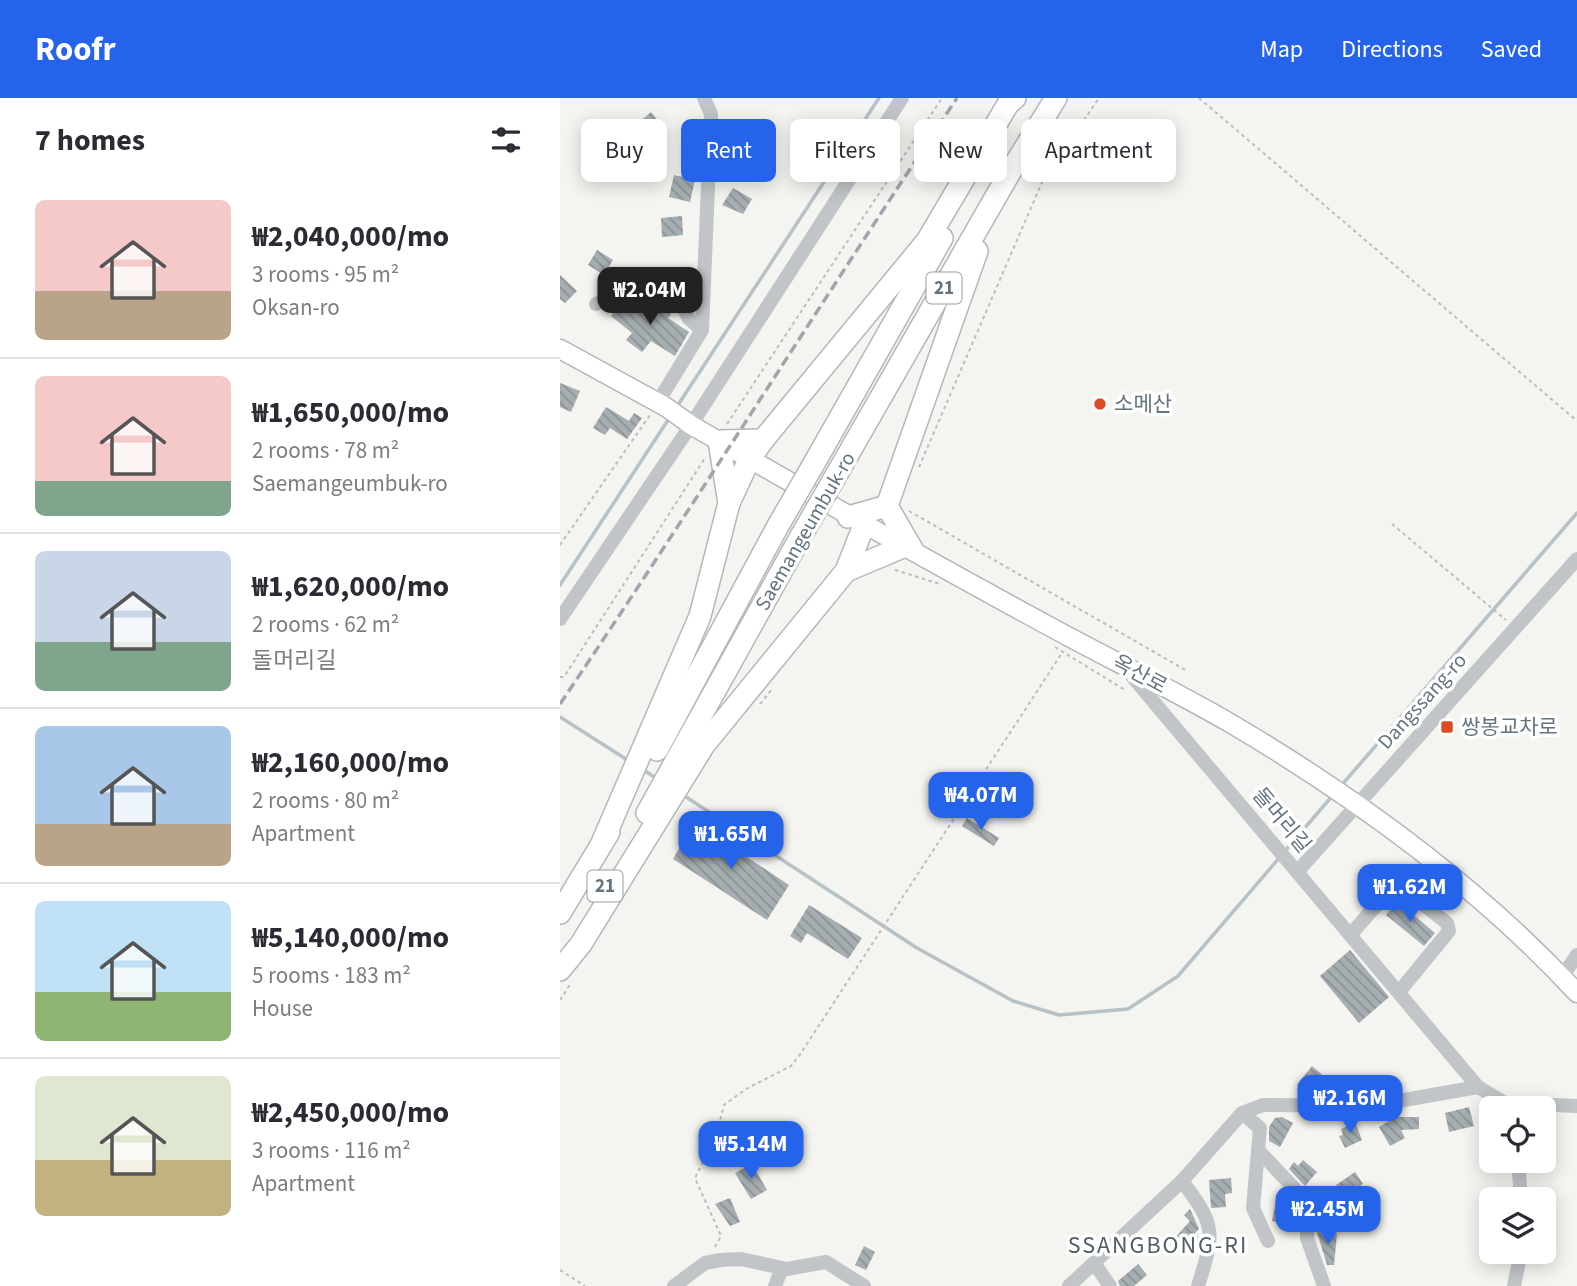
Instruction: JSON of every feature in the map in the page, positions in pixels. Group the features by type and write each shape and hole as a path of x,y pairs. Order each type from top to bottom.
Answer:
{"highway":[{"path":"560,969 581,944 657,808 663,764 699,616 729,503 749,460 927,241 1008,104 1016,98"},
{"name":"Saemangeumbuk-ro","path":"663,764 779,524 987,159 1025,98"},
{"name":"Saemangeumbuk-ro","path":"663,764 801,536 1056,98"},
{"path":"663,764 704,745 846,571 856,521 888,503 994,202"},
{"path":"729,503 717,440 763,440"},
{"path":"846,571 908,548 888,503"},
{"name":"21","path":"560,913 628,794 663,764"}],"main road":[{"name":"옥산로","path":"560,349 662,405 749,460 908,548 1067,645 1121,664 1229,723 1333,787 1453,876 1577,993"}],"street":[{"path":"662,405 702,330 711,114 704,98"},
{"path":"560,619 902,98"},
{"path":"596,304 628,290 665,292 677,296 689,319 702,330"},
{"name":"Dangssang-ro","path":"1298,872 1354,801 1577,559"},
{"name":"돌머리길","path":"1121,664 1478,1087 1492,1096"},
{"path":"1351,934 1396,883 1447,923 1449,931 1399,992"},
{"path":"1562,977 1577,955"},
{"path":"1069,1286 1182,1181 1242,1113 1263,1105 1370,1106 1478,1087"},
{"name":"돌머리길","path":"1556,1106 1577,1106"},
{"path":"1242,1113 1260,1128 1253,1208 1268,1241"},
{"path":"1258,1150 1308,1203 1307,1238 1324,1286"},
{"path":"1182,1181 1206,1212 1211,1228 1198,1286"},
{"path":"674,1286 705,1263 741,1259 782,1268 826,1262 864,1286"},
{"path":"1094,1263 1110,1286"},
{"path":"1514,1286 1518,1264"},
{"path":"775,1286 782,1268"}],"path":[{"path":"560,677 564,677 942,98"},
{"path":"917,473 1043,180 1098,98"},
{"path":"1199,98 1577,421"},
{"path":"560,545 662,405"},
{"path":"888,503 1186,671"},
{"path":"1392,524 1497,612"},
{"path":"888,568 942,585"},
{"path":"1051,645 1067,645 1126,690"},
{"path":"705,1263 721,1236 695,1178 716,1136 724,1105 746,1089 791,1066 1067,645"},
{"path":"753,712 778,681"},
{"path":"560,1270 585,1286"}],"building":[{"path":"651,112 657,119 643,119"},
{"path":"674,175 681,177 681,182 695,182 690,202 669,197"},
{"path":"733,188 752,199 743,214 722,205"},
{"path":"682,216 683,235 662,237 661,218"},
{"path":"597,250 613,260 604,275 588,265"},
{"path":"560,275 577,291 565,303 560,299"},
{"path":"636,301 648,311 654,302 671,314 668,318 689,332 675,356 651,341 642,352 626,340 632,333 611,316 620,304"},
{"path":"560,383 580,391 571,412 560,407"},
{"path":"606,407 629,421 634,413 642,418 627,439 610,428 605,435 593,428"},
{"path":"967,818 999,838 994,846 962,826"},
{"path":"694,822 789,885 767,920 673,859"},
{"path":"1397,901 1435,933 1424,946 1386,915"},
{"path":"809,905 862,938 848,959 807,933 801,943 790,936"},
{"path":"1350,950 1389,997 1359,1023 1320,976"},
{"path":"1312,1066 1326,1078 1328,1076 1346,1093 1344,1096 1323,1096 1314,1088 1309,1095 1297,1085"},
{"path":"1469,1107 1474,1126 1449,1132 1445,1113"},
{"path":"1282,1117 1293,1123 1280,1147 1269,1141 1269,1127 1275,1118"},
{"path":"1396,1117 1419,1117 1419,1129 1401,1130 1405,1138 1390,1146 1379,1127"},
{"path":"1355,1122 1362,1140 1345,1148 1339,1136 1343,1135 1341,1129"},
{"path":"1303,1160 1317,1172 1305,1186 1289,1169 1294,1162 1298,1166"},
{"path":"752,1164 767,1190 751,1199 735,1173"},
{"path":"1355,1172 1363,1184 1344,1197 1336,1185"},
{"path":"1231,1178 1232,1193 1225,1194 1226,1207 1211,1208 1209,1180"},
{"path":"730,1198 740,1222 730,1226 715,1204"},
{"path":"1276,1200 1296,1204 1291,1230 1281,1228 1282,1223 1272,1221"},
{"path":"1190,1209 1199,1229 1195,1233 1200,1238 1186,1253 1172,1241 1190,1221 1184,1215"},
{"path":"1317,1232 1337,1234 1334,1265 1327,1265"},
{"path":"864,1246 875,1252 866,1270 855,1265"},
{"path":"1138,1264 1147,1275 1134,1286 1120,1286 1118,1281"}],"waterway":[{"path":"676,408 879,98"},
{"path":"560,585 670,417"},
{"path":"1340,787 1577,513"},
{"path":"560,717 629,761"},
{"path":"642,769 659,780"},
{"path":"683,795 917,948 1013,1001 1059,1015 1128,1009 1178,976 1280,857"},
{"path":"1285,851 1333,795"}],"railway":[{"path":"560,704 957,98"}],"place":[{"name":"소메산","path":"1100,404"},
{"name":"쌍봉교차로","path":"1447,727"}],"district":[{"name":"SSANGBONG-RI","path":"1158,1245"}]}
